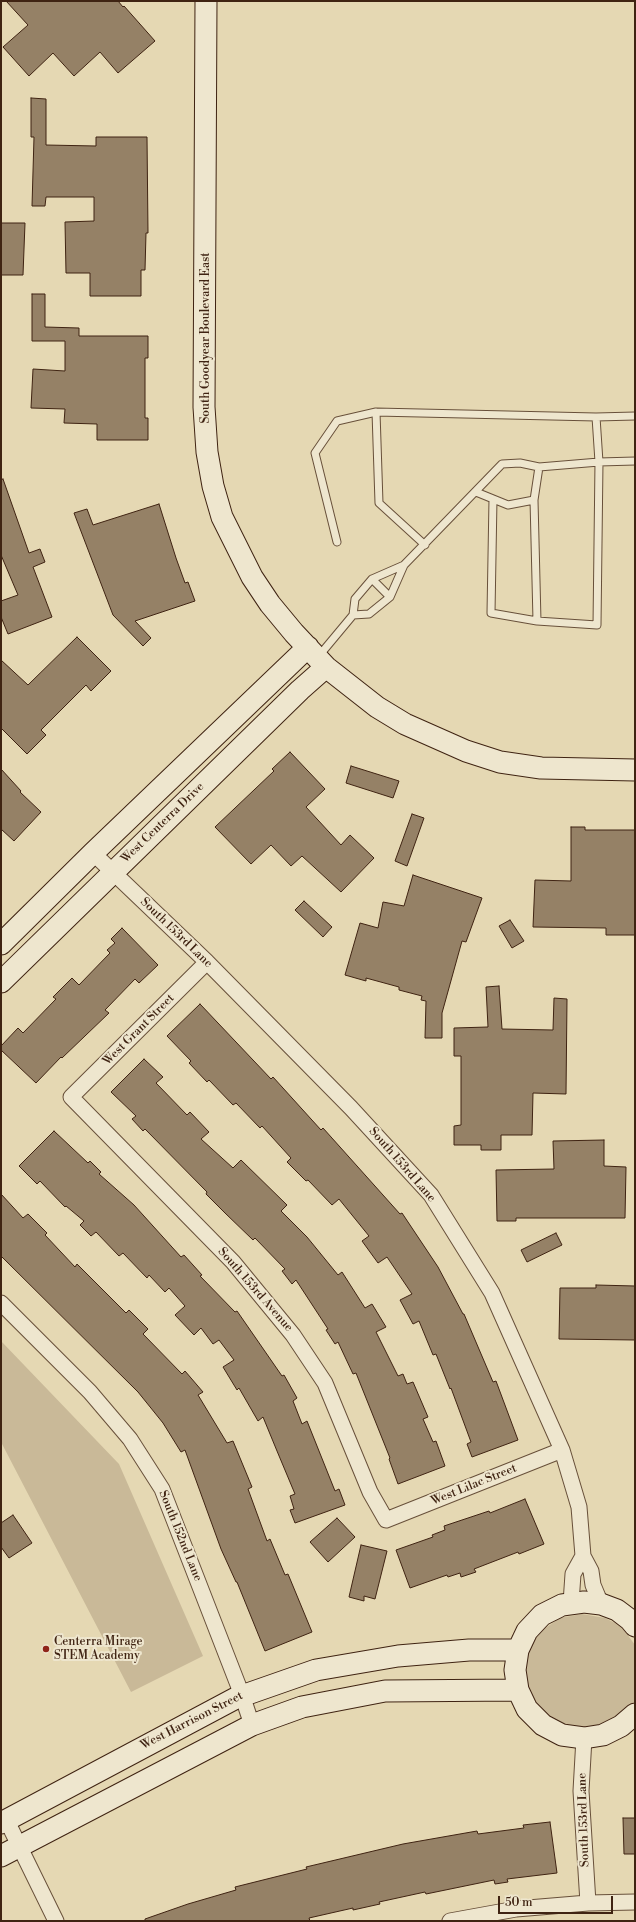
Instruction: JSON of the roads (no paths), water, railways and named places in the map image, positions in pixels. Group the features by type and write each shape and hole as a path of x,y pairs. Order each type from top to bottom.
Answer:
{"street":[{"name":"South Goodyear Boulevard East","path":"206,1 204,408 209,466 222,517 252,577 270,604 317,657 377,707 405,724 466,751 500,762 541,768 635,770"},
{"path":"1,944 93,853 317,657"},
{"name":"West Centerra Drive","path":"1,982 300,690 317,657"},
{"name":"South 153rd Lane","path":"93,853 207,962 351,1108 431,1196 492,1293 562,1450 579,1507 583,1556 591,1571 593,1584 601,1604"},
{"name":"West Grant Street","path":"71,1097 207,962"},
{"name":"South 153rd Avenue","path":"71,1097 233,1262 293,1335 324,1384 370,1492 386,1520"},
{"name":"South 152nd Lane","path":"1,1303 90,1392 130,1438 162,1489 242,1695 252,1725"},
{"name":"West Lilac Street","path":"386,1520 562,1450"},
{"path":"571,1603 573,1574 583,1556"},
{"path":"633,1623 616,1610 601,1604 584,1602 562,1605 542,1615 527,1631 518,1650 515,1670 518,1690 528,1709 543,1725 562,1735 584,1738 603,1735 621,1726 635,1714"},
{"name":"West Harrison Street","path":"4,1822 139,1748 242,1695 316,1670 391,1658 469,1650 518,1650"},
{"path":"1,1856 252,1725 302,1706 385,1691 518,1690"},
{"name":"South 153rd Lane","path":"584,1738 581,1791 588,1903"},
{"path":"4,1822 20,1846 56,1921"},
{"path":"450,1921 516,1909 588,1903 635,1902"}],"lane":[{"path":"376,412 379,502 425,545"},
{"path":"337,542 315,453 336,421 376,412 596,417 635,416"},
{"path":"493,499 491,613 537,622 597,625 599,462 596,417"},
{"path":"317,657 353,615 355,599 372,579 404,565 502,464 520,463 539,467 599,462 635,461"},
{"path":"537,622 534,500 539,467"},
{"path":"476,492 508,505 534,500"},
{"path":"353,615 369,614 390,597 404,565"},
{"path":"372,579 390,597"}],"place":[{"name":"Centerra Mirage STEM Academy","path":"46,1649"}]}
